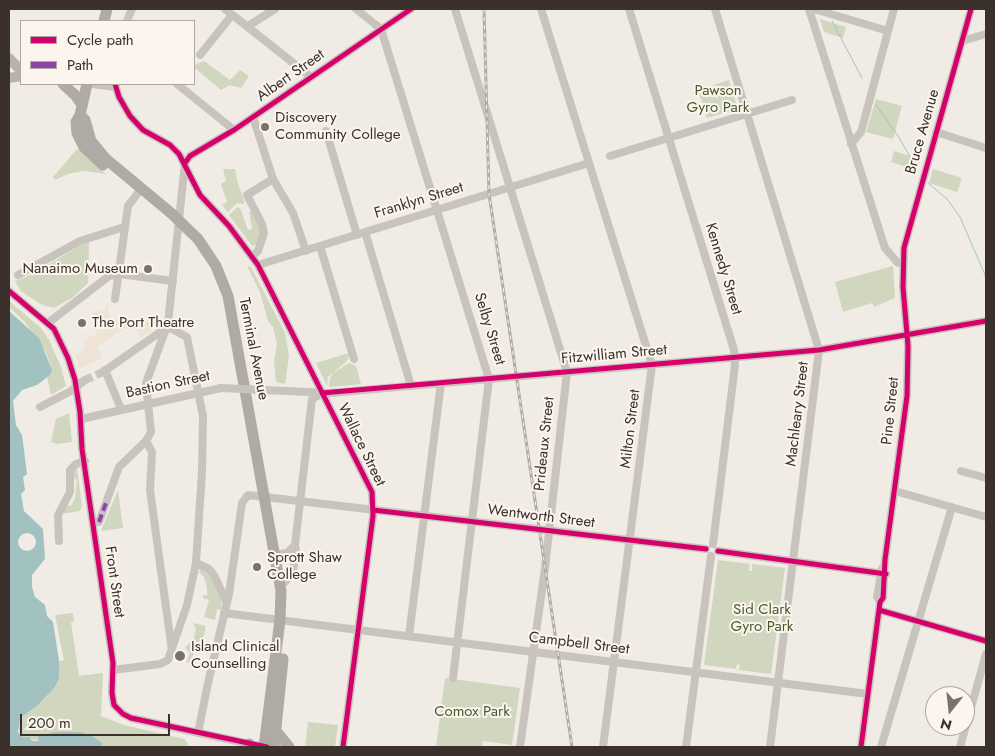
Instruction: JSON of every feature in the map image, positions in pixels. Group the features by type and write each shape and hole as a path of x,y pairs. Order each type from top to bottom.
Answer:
{"highway":[{"path":"64,85 76,96 81,110"},
{"name":"Terminal Avenue","path":"87,85 76,122 77,133 84,147 138,193 171,219 180,223"},
{"name":"Terminal Avenue","path":"81,110 92,141 106,160 198,239 212,260 228,296 265,496 265,510 284,620 265,747"},
{"name":"Terminal Avenue","path":"265,496 272,508 285,582 284,620 274,747"},
{"path":"276,731 289,747"}],"main road":[{"path":"9,58 20,69"}],"street":[{"path":"225,9 311,78"},
{"path":"248,26 276,9"},
{"path":"356,9 381,29"},
{"name":"Albert Street","path":"185,163 190,156 234,130 411,9"},
{"name":"Prideaux Street","path":"455,9 567,372 549,531 520,747"},
{"name":"Milton Street","path":"542,9 652,365 604,747"},
{"name":"Kennedy Street","path":"629,9 735,357 713,544 717,546 712,552"},
{"name":"Machleary Street","path":"715,9 819,350 770,747"},
{"path":"809,9 885,248 897,262 902,264"},
{"path":"814,9 888,31"},
{"path":"851,144 861,132 894,9"},
{"name":"Bruce Avenue","path":"902,264 907,232 972,9"},
{"path":"200,55 232,15"},
{"name":"Selby Street","path":"381,29 490,379 453,678"},
{"path":"962,41 986,34"},
{"name":"Wallace Street","path":"116,85 122,103 135,122 170,145 185,163 195,185 210,208 229,226 258,265 370,488 373,510 342,747"},
{"path":"178,85 234,130"},
{"path":"610,156 792,100"},
{"path":"253,117 273,179 293,213 306,251"},
{"path":"326,132 411,386"},
{"path":"936,132 986,148"},
{"path":"99,522 119,467 146,441 150,434 147,378 166,328 174,281 185,163"},
{"name":"Franklyn Street","path":"258,265 589,163"},
{"path":"252,257 258,251 264,233 262,224 247,195 273,179"},
{"path":"182,188 188,183 195,185"},
{"path":"115,298 128,206 138,193"},
{"path":"18,275 80,241 124,227"},
{"path":"320,246 354,359"},
{"name":"Pine Street","path":"861,747 879,606 883,598 883,574 907,396 908,335 902,264"},
{"path":"48,323 109,276 119,274 174,281"},
{"name":"Front Street","path":"9,291 48,323 57,333 68,358 76,387 81,419 82,449 85,459 113,670 113,700 118,711 131,718 198,734"},
{"name":"Fitzwilliam Street","path":"322,392 411,386 819,350 986,321"},
{"path":"113,670 160,664 168,660 180,630 196,563 203,439 202,416 187,337 166,328 104,371 121,409"},
{"path":"40,407 85,380"},
{"path":"409,636 441,383"},
{"name":"Bastion Street","path":"81,419 221,388 322,392"},
{"path":"285,582 293,571 312,400 322,392"},
{"path":"146,441 152,452 150,490 172,653"},
{"path":"58,541 58,516 70,492 70,470 85,459"},
{"path":"961,471 986,478"},
{"path":"895,491 986,517"},
{"name":"Wentworth Street","path":"226,601 236,559 242,503 248,495 424,515 883,574"},
{"path":"91,505 107,500"},
{"path":"881,747 952,507"},
{"path":"280,554 287,553 295,545"},
{"path":"686,747 712,552"},
{"path":"196,563 209,569 214,574 226,601 198,734 250,746 265,747"},
{"path":"879,606 917,621 986,641"},
{"name":"Campbell Street","path":"224,613 868,694"},
{"path":"170,632 180,630"},
{"path":"960,747 986,654"}],"green space":[{"path":"820,19 846,27 843,38 824,32"},
{"path":"204,61 230,80 240,70 249,76 241,88 230,85 221,90 195,70 195,65"},
{"name":"Pawson Gyro Park","path":"729,80 738,109 707,118 698,90"},
{"path":"876,99 902,106 893,139 866,132"},
{"path":"77,149 81,150 106,174 83,171 68,174 55,180 53,177"},
{"path":"894,151 920,159 917,170 891,162"},
{"path":"223,169 235,169 244,201 244,204 237,203 228,212 222,205 227,202 221,184 226,181"},
{"path":"933,169 962,178 957,192 929,183"},
{"path":"238,207 241,210 248,230 252,229 249,212 252,210 259,221 262,234 257,245 252,246 229,215"},
{"path":"89,242 88,283 72,298 54,308 42,305 21,291 15,281 35,273 79,246"},
{"path":"247,266 251,267 285,333 289,356 285,384 276,382 274,361 277,344 273,327 268,321 260,292"},
{"path":"893,266 895,298 874,307 872,303 843,312 835,282"},
{"path":"9,301 41,328 49,340 61,367 66,386 51,395 47,376 51,367 46,352 25,322 9,307"},
{"path":"349,353 348,360 328,377 327,386 316,363"},
{"path":"349,363 356,366 361,384 329,387 330,378 333,373"},
{"path":"69,413 72,442 57,444 51,442 56,419"},
{"path":"77,468 82,506 80,511 61,514 67,505 71,506 75,498 77,480 73,478 73,471"},
{"path":"118,490 123,528 101,531"},
{"name":"Sid Clark Gyro Park","path":"718,560 750,564 749,571 752,571 752,564 785,568 771,674 739,670 740,665 737,664 736,669 704,665"},
{"path":"202,568 214,579 222,596 221,610 217,609 215,620 204,617 209,600 203,598 203,595 207,595 207,588 204,577 199,572"},
{"path":"73,613 74,622 71,622 79,676 103,673 101,716 124,725 184,739 189,747 40,747 39,741 21,737 18,727 20,718 36,707 55,687 59,678 58,662 64,660 55,615"},
{"path":"193,623 206,626 202,644 194,651 191,664 186,662 190,653 185,648 194,638 196,629"},
{"name":"Comox Park","path":"445,678 520,688 512,745 483,741 482,747 436,747"},
{"path":"308,722 338,725 335,747 305,747"}],"shaded area":[{"path":"107,303 109,304 108,313 111,318 125,321 133,317 146,322 153,317 160,316 159,321 151,327 152,331 141,337 136,330 128,328 117,332 97,348 103,358 80,368 76,356 84,348 84,340 87,340 88,336 96,337 99,318 91,315 92,313 105,310"}],"water":[{"path":"9,311 39,338 52,370 50,375 37,385 22,390 13,401 16,425 22,435 27,474 23,477 25,490 21,494 24,511 43,529 45,559 32,575 32,587 35,597 45,605 47,616 53,622 59,661 59,678 55,687 36,707 20,718 18,732 22,737 30,737 31,740 39,741 38,736 55,732 81,732 94,737 102,743 102,747 9,747"}],"pier":[{"path":"23,533 31,533 36,538 34,549 23,551 18,546 18,538"}],"waterway":[{"path":"832,21 862,78"},
{"path":"876,105 898,136 915,165"},
{"path":"928,183 947,199 960,217 986,277"}],"tunnel":[{"path":"85,380 103,372"}],"railway":[{"path":"484,9 489,194 572,747"}],"marked path":[{"path":"99,522 107,500"}],"cycle path":[{"path":"185,163 190,156 234,130 411,9"},
{"path":"861,747 880,602 883,598 885,560 907,396 908,346 903,287 904,248 971,9"},
{"path":"115,85 119,97 130,116 143,130 170,145 179,154 200,195 229,226 258,265 372,492 373,516 343,747"},
{"path":"9,291 54,329 68,358 75,380 80,412 82,449 113,663 112,693 114,705 123,714 131,718 267,747"},
{"path":"322,393 819,350 986,321"},
{"path":"373,510 706,549"},
{"path":"718,551 886,574"},
{"path":"879,610 986,641"}],"place":[{"name":"Discovery Community College","path":"265,127"},
{"name":"Nanaimo Museum","path":"148,269"},
{"name":"The Port Theatre","path":"82,323"},
{"name":"Sprott Shaw College","path":"257,567"},
{"name":"Island Clinical Counselling","path":"180,656"}]}
